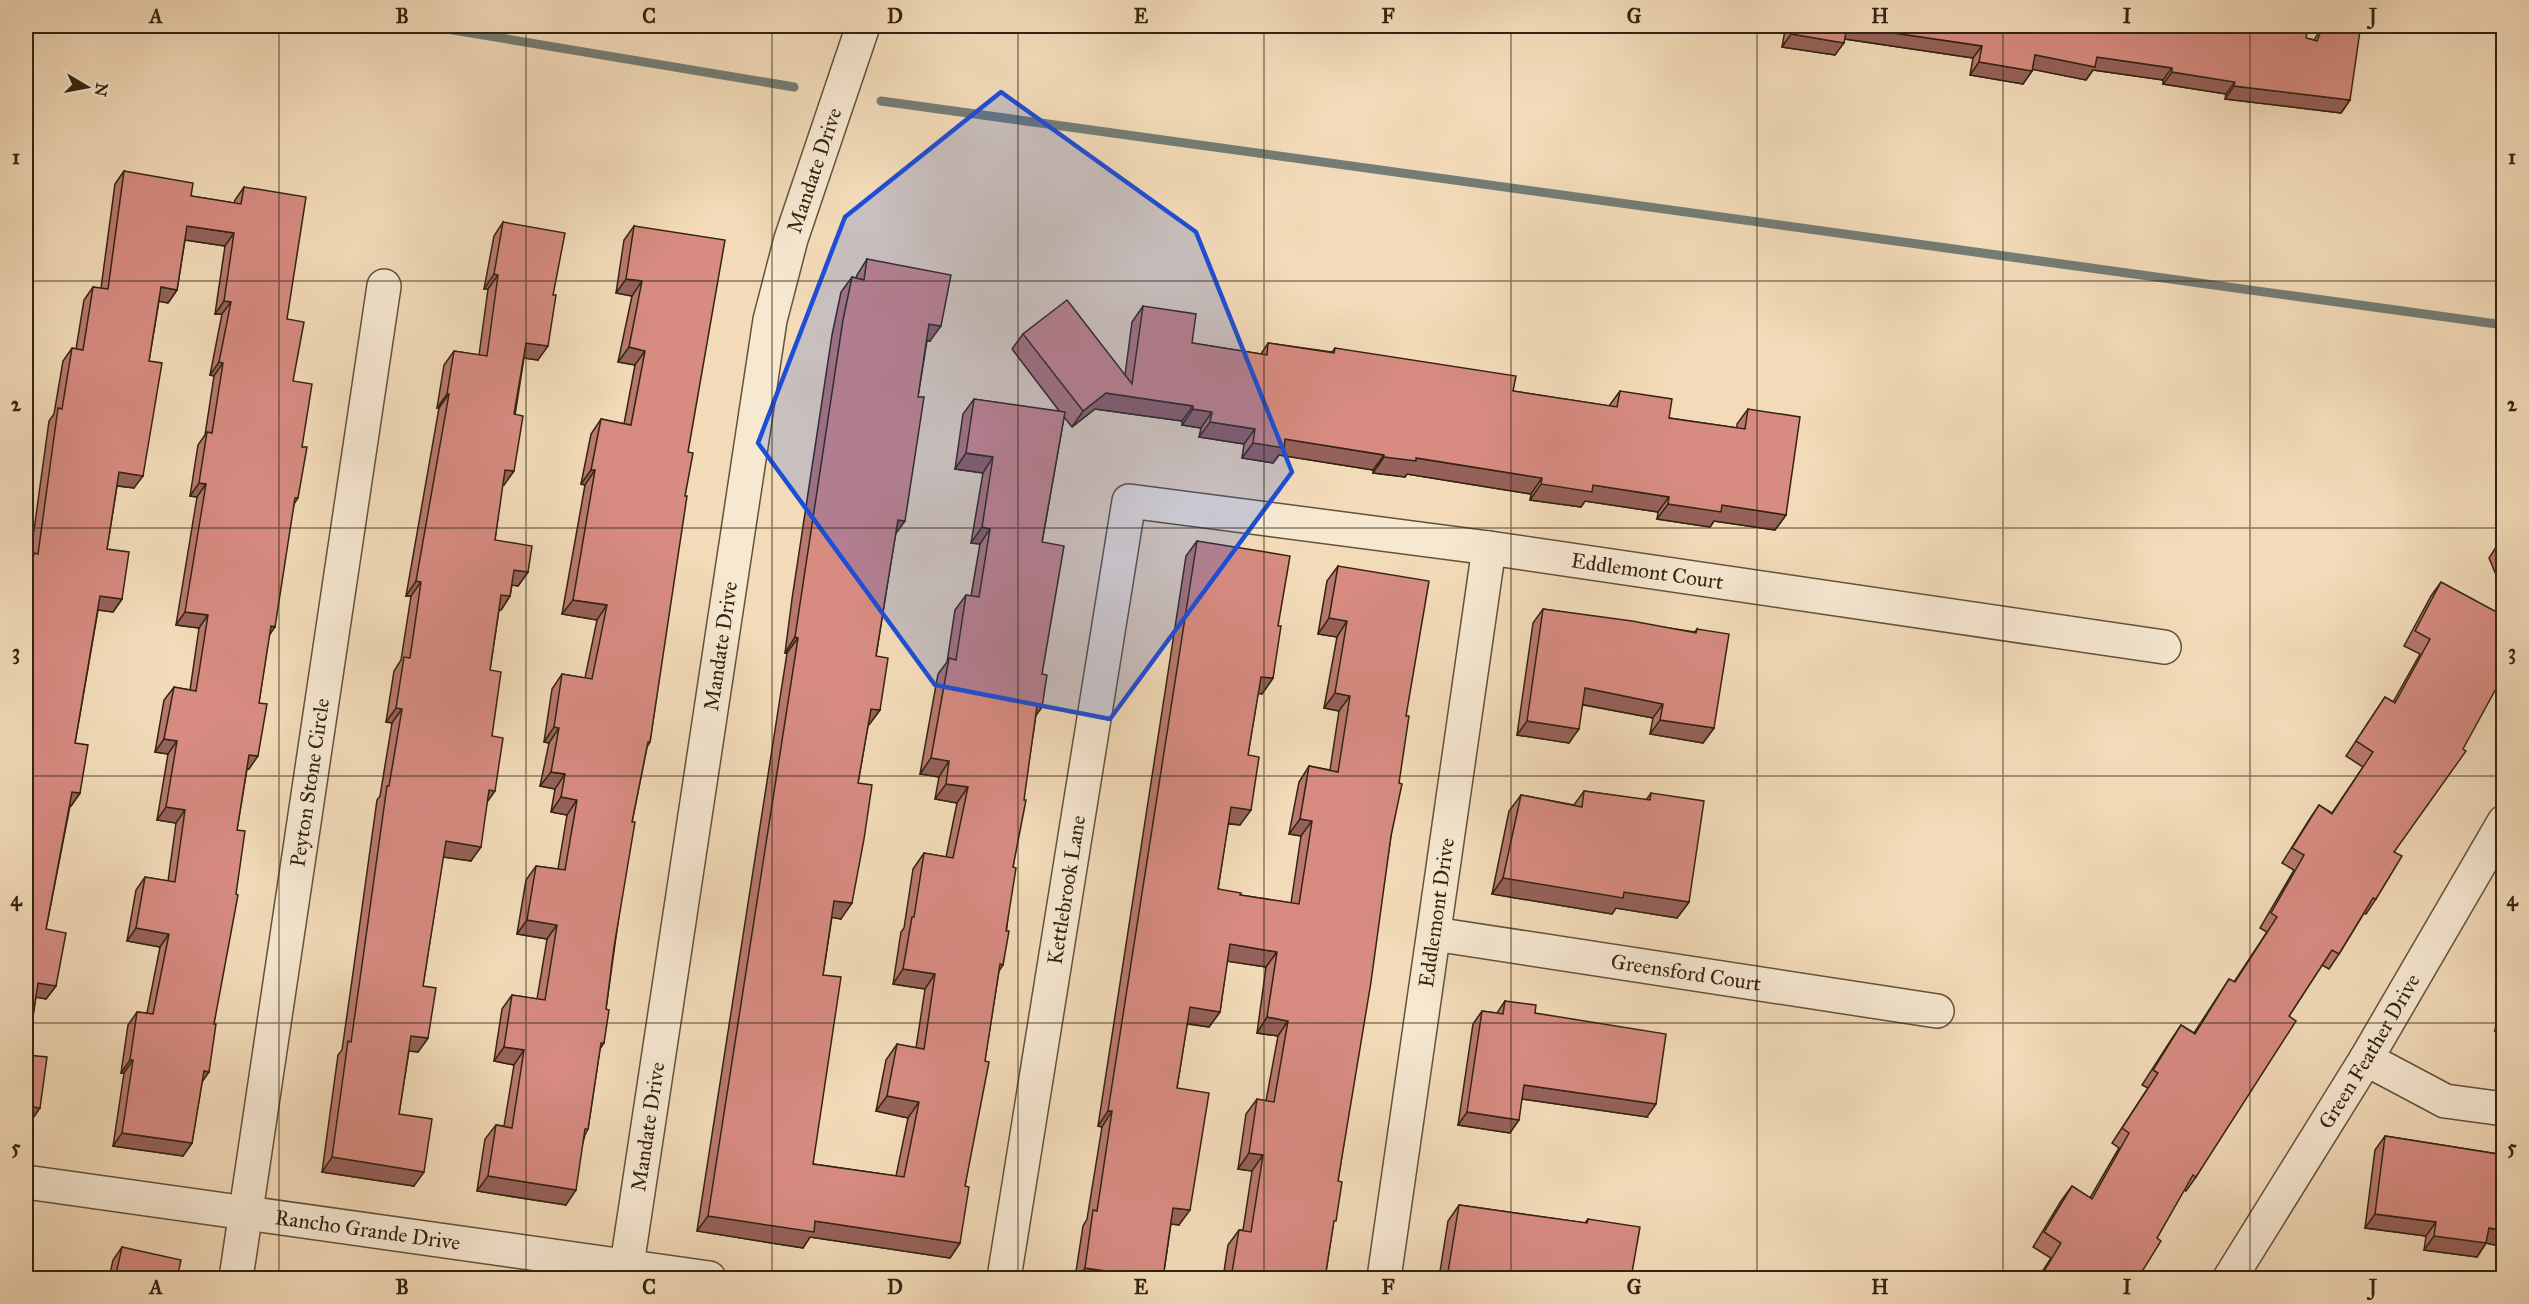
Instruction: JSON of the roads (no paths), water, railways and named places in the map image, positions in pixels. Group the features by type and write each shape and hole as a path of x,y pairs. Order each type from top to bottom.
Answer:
{"street":[{"name":"Mandate Drive","path":"626,1272 764,351 791,239 863,26"},
{"name":"Peyton Stone Circle","path":"236,1278 384,286"},
{"name":"Eddlemont Court","path":"1129,501 1489,548 2164,647"},
{"name":"Kettlebrook Lane","path":"1004,1278 1129,501"},
{"name":"Eddlemont Drive","path":"1384,1278 1489,548"},
{"name":"Green Feather Drive","path":"2230,1278 2366,1059 2504,822"},
{"name":"Greensford Court","path":"1434,934 1937,1011"},
{"path":"2366,1059 2445,1101 2504,1109"},
{"name":"Rancho Grande Drive","path":"26,1182 245,1213 626,1272 708,1278"}],"waterway":[{"path":"429,26 794,87"},
{"path":"881,101 2504,325"}]}
